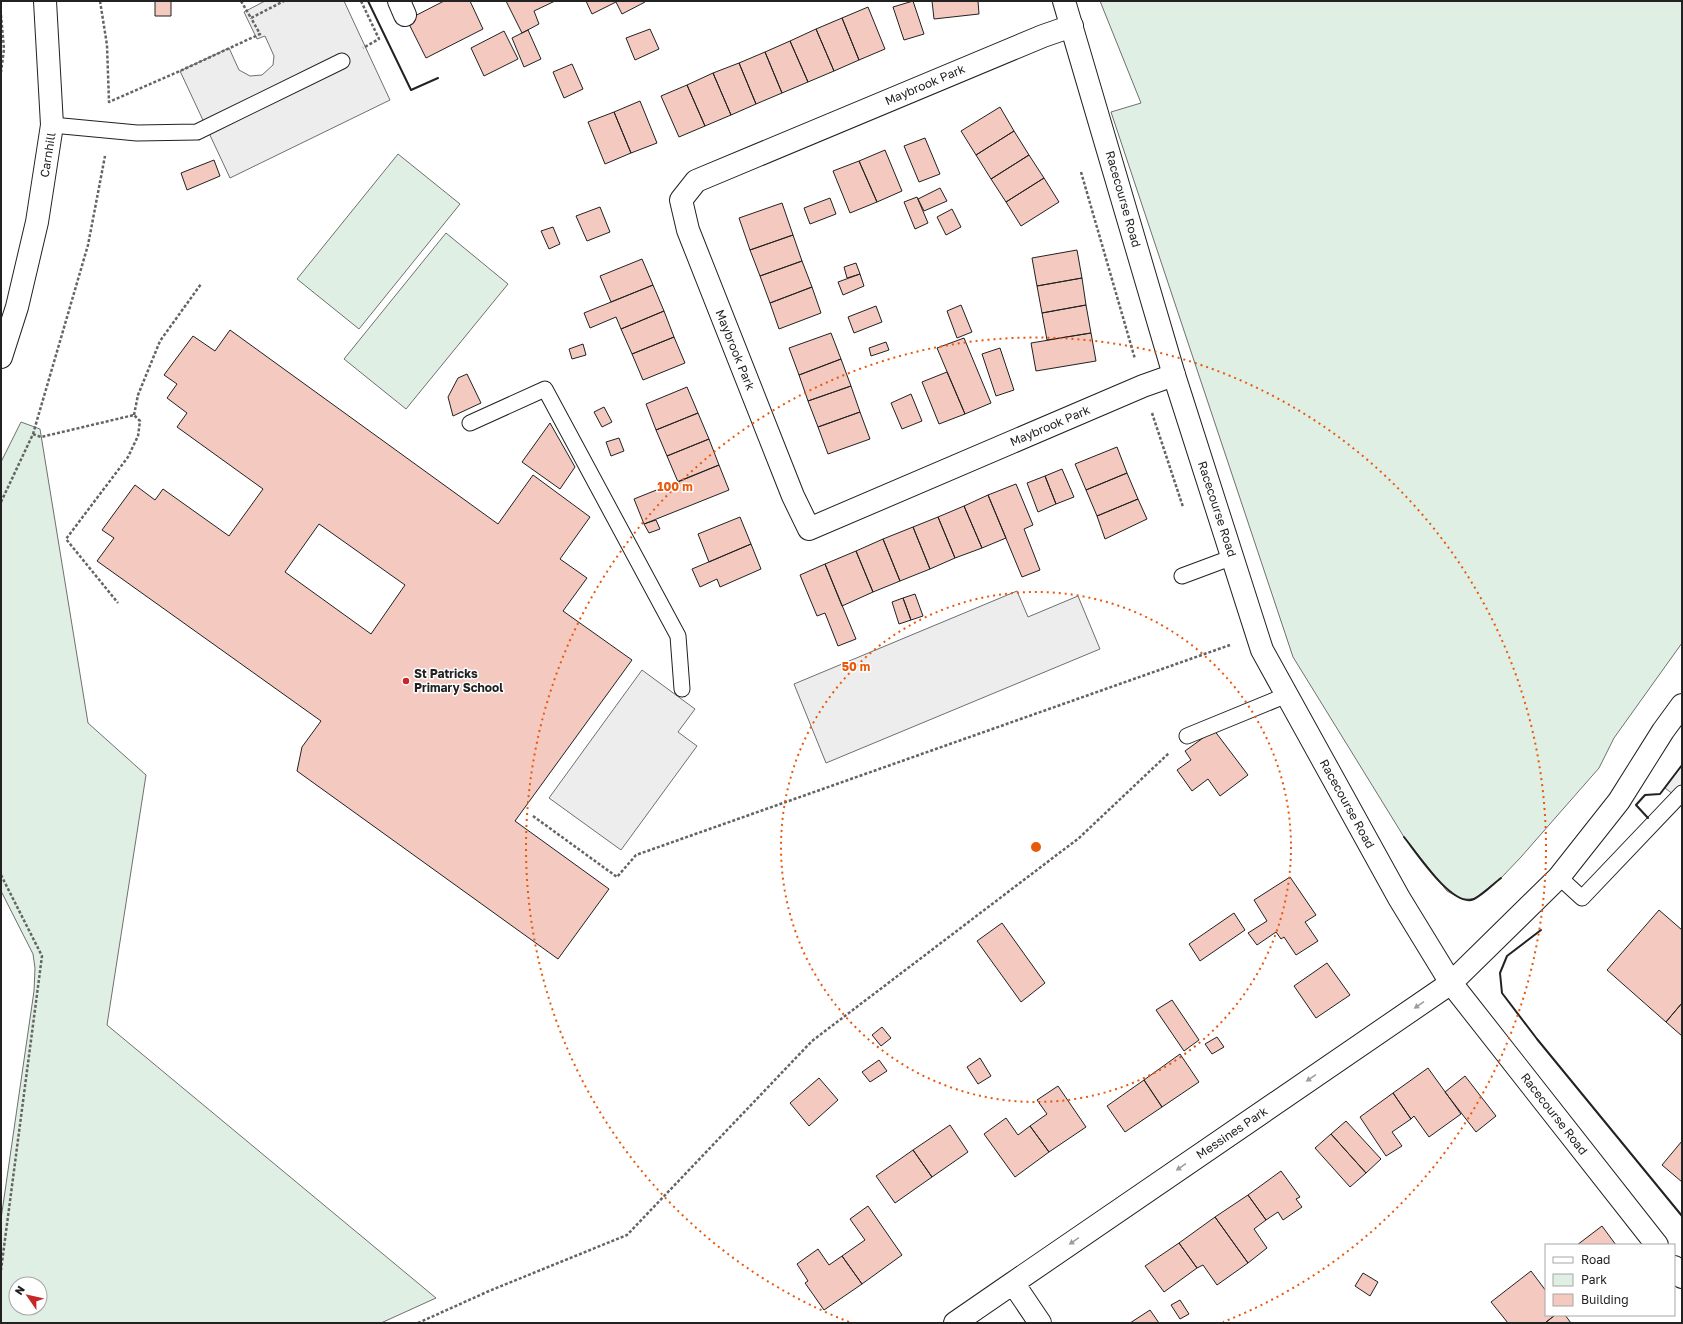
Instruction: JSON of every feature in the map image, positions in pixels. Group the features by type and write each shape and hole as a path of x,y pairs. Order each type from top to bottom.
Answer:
{"street":[{"name":"Carnhill","path":"1,357 9,304 37,222 52,125 46,1"},
{"name":"Racecourse Road","path":"1064,1 1174,375 1262,650 1399,898 1451,983 1656,1244"},
{"name":"Maybrook Park","path":"1072,26 1035,39 696,181 682,200 688,230 793,496 809,529 1143,386 1174,375"},
{"path":"1451,983 1559,877 1619,801 1663,731 1682,705"},
{"name":"Messines Park","path":"955,1323 1451,983"},
{"path":"1675,1268 1682,1277"},
{"path":"1013,1283 1040,1323"}],"lane":[{"path":"52,125 137,133 197,132 342,61"},
{"path":"470,423 545,389 678,636 682,690"},
{"path":"1182,576 1233,557"},
{"path":"1187,736 1287,695"},
{"path":"1559,877 1582,898 1682,793"}],"path":[{"path":"1,502 33,434 88,245 106,154 109,102 107,45 100,1"},
{"path":"109,102 260,34 241,1"},
{"path":"251,18 284,1"},
{"path":"342,61 380,39 361,1"},
{"path":"1,15 4,49 1,72"},
{"path":"134,415 138,395 160,341 201,284"},
{"path":"33,434 41,437 134,415"},
{"path":"118,603 66,538 128,457 138,436 140,421 134,415"},
{"path":"533,816 617,877 636,855 1232,644"},
{"path":"418,1323 489,1291 627,1235 812,1041 1079,838 1187,736"},
{"path":"1,876 42,956 1,1270"}],"green space":[{"path":"1100,1 1682,1 1682,643 1614,738 1599,768 1501,878 1474,899 1462,899 1447,891 1404,837 1293,657 1111,112 1141,103"},
{"path":"398,154 460,204 359,329 297,279"},
{"path":"446,233 508,284 406,409 344,359"},
{"path":"21,422 40,429 88,723 146,775 107,1025 436,1298 381,1323 1,1323 1,1219 34,991 35,968 33,954 1,891 1,462"}],"shaded area":[{"path":"265,1 344,1 390,100 230,178 180,71 229,48 239,70 250,76 262,75 273,65 274,56 265,36 257,39 244,12"},
{"path":"1017,591 1028,617 1078,596 1100,649 826,763 794,684"},
{"path":"642,670 695,709 678,732 697,746 621,850 549,798"},
{"path":"1682,765 1682,801 1665,788"}],"building":[{"path":"155,1 171,1 171,16 155,16"},
{"path":"444,1 470,1 483,29 426,58 407,20"},
{"path":"506,1 555,1 534,11 539,24 522,33"},
{"path":"586,1 645,2 622,14 616,2 592,14"},
{"path":"913,1 924,34 904,40 893,7"},
{"path":"932,1 978,1 979,14 934,19"},
{"path":"868,7 885,49 859,60 842,18"},
{"path":"842,18 859,60 834,71 816,29"},
{"path":"650,29 659,49 635,60 626,38"},
{"path":"816,29 834,71 808,82 790,41"},
{"path":"528,30 541,59 524,67 512,38"},
{"path":"504,31 518,59 484,76 471,48"},
{"path":"790,41 808,82 782,93 765,52"},
{"path":"765,52 782,93 756,104 739,63"},
{"path":"739,63 756,104 731,115 713,73"},
{"path":"572,64 583,89 564,98 553,72"},
{"path":"713,73 731,115 705,126 687,85"},
{"path":"687,85 705,126 679,137 661,96"},
{"path":"640,101 657,143 631,153 614,112"},
{"path":"1000,107 1014,131 976,155 961,131"},
{"path":"614,112 631,153 605,164 588,122"},
{"path":"1014,131 1029,155 991,179 976,155"},
{"path":"925,138 940,174 919,182 904,146"},
{"path":"885,150 902,191 877,202 859,161"},
{"path":"1029,155 1044,178 1006,202 991,179"},
{"path":"214,160 220,176 187,190 181,173"},
{"path":"859,161 877,202 850,213 833,171"},
{"path":"1044,178 1059,202 1021,226 1006,202"},
{"path":"940,188 947,201 924,211 918,199"},
{"path":"917,197 928,223 915,229 904,202"},
{"path":"830,198 836,214 810,224 804,208"},
{"path":"782,203 793,235 750,250 739,218"},
{"path":"600,207 610,232 587,241 576,216"},
{"path":"952,209 961,227 946,235 937,217"},
{"path":"553,227 560,244 549,249 541,231"},
{"path":"793,235 802,261 760,276 750,250"},
{"path":"1077,250 1082,278 1037,286 1032,258"},
{"path":"642,259 653,285 611,302 600,276"},
{"path":"802,261 812,287 770,303 760,276"},
{"path":"856,263 860,274 847,278 844,267"},
{"path":"860,274 864,286 843,295 838,282"},
{"path":"1082,278 1086,305 1042,313 1037,286"},
{"path":"653,285 664,311 621,329 616,317 590,328 584,313"},
{"path":"812,287 821,313 779,329 770,303"},
{"path":"961,305 972,332 957,338 947,311"},
{"path":"1086,305 1091,333 1047,340 1042,313"},
{"path":"876,306 882,322 854,333 848,317"},
{"path":"664,311 674,337 632,354 621,329"},
{"path":"230,330 498,524 533,475 590,517 560,559 587,578 563,611 632,660 515,821 609,889 558,959 297,771 302,747 321,721 97,561 114,538 102,530 135,485 155,500 163,489 229,536 263,489 177,427 187,413 167,398 177,384 164,375 193,336 215,351","holes":["319,524 405,585 371,634 285,572"]},
{"path":"831,333 841,359 799,375 789,348"},
{"path":"1091,333 1096,361 1036,371 1031,343"},
{"path":"674,337 685,363 643,380 632,354"},
{"path":"964,338 991,403 965,414 937,348"},
{"path":"886,342 889,350 871,356 869,348"},
{"path":"583,344 586,355 572,359 569,349"},
{"path":"1000,348 1014,390 996,396 982,354"},
{"path":"841,359 851,386 808,401 799,375"},
{"path":"947,372 965,414 939,424 922,382"},
{"path":"467,374 481,403 453,416 448,397 458,378"},
{"path":"851,386 860,412 818,427 808,401"},
{"path":"687,387 698,413 656,430 646,404"},
{"path":"911,394 922,421 902,429 891,403"},
{"path":"604,407 612,422 602,427 594,412"},
{"path":"860,412 870,439 828,454 818,427"},
{"path":"698,413 709,439 667,456 656,430"},
{"path":"550,423 575,467 560,489 522,462"},
{"path":"619,438 624,451 611,456 606,442"},
{"path":"709,439 719,465 678,482 667,456"},
{"path":"1117,447 1127,473 1086,490 1075,464"},
{"path":"719,465 729,490 644,524 634,499"},
{"path":"1062,469 1074,497 1056,504 1045,476"},
{"path":"1127,473 1138,499 1097,516 1086,490"},
{"path":"1045,476 1056,504 1038,512 1027,483"},
{"path":"1016,484 1033,525 1024,529 1040,570 1022,577 988,495"},
{"path":"988,495 1006,538 982,548 964,506"},
{"path":"1138,499 1147,519 1105,539 1097,516"},
{"path":"964,506 982,548 955,558 938,517"},
{"path":"740,517 751,544 709,562 698,534"},
{"path":"938,517 955,558 930,569 913,527"},
{"path":"656,520 660,529 649,533 644,524"},
{"path":"913,527 930,569 900,581 883,539"},
{"path":"883,539 900,581 873,592 856,551"},
{"path":"751,544 761,569 720,587 717,579 700,587 692,569"},
{"path":"856,551 873,592 842,606 825,564"},
{"path":"825,564 856,639 838,646 825,613 817,616 800,575"},
{"path":"915,594 923,616 911,620 903,598"},
{"path":"903,598 911,620 899,624 892,602"},
{"path":"1214,730 1248,775 1220,796 1208,779 1192,791 1177,770 1191,760 1185,751"},
{"path":"1290,877 1316,915 1305,922 1318,941 1296,955 1284,937 1281,939 1276,932 1257,945 1248,933 1267,921 1254,900"},
{"path":"1659,910 1682,930 1682,1003 1666,1022 1607,970"},
{"path":"1234,913 1245,930 1200,961 1189,944"},
{"path":"1002,923 1045,983 1021,1002 977,941"},
{"path":"1327,963 1350,995 1316,1018 1294,986"},
{"path":"1172,1000 1199,1040 1184,1051 1156,1010"},
{"path":"1682,1003 1682,1036 1666,1022"},
{"path":"882,1027 891,1038 881,1046 872,1035"},
{"path":"1217,1037 1224,1047 1212,1054 1205,1044"},
{"path":"1180,1054 1199,1082 1162,1107 1144,1080"},
{"path":"980,1058 991,1076 978,1084 967,1067"},
{"path":"879,1060 887,1071 870,1082 862,1072"},
{"path":"1428,1068 1461,1114 1429,1137 1414,1116 1411,1119 1393,1093"},
{"path":"1465,1076 1496,1116 1476,1132 1445,1092"},
{"path":"819,1078 838,1100 809,1126 790,1103"},
{"path":"1144,1080 1162,1107 1125,1132 1107,1106"},
{"path":"1058,1086 1086,1127 1049,1152 1030,1126 1047,1114 1037,1100"},
{"path":"1393,1093 1411,1119 1392,1132 1402,1146 1386,1156 1360,1117"},
{"path":"1006,1118 1018,1135 1030,1126 1049,1152 1015,1177 984,1134"},
{"path":"1346,1121 1381,1159 1366,1173 1331,1134"},
{"path":"950,1125 968,1152 932,1177 913,1150"},
{"path":"1331,1134 1366,1173 1350,1187 1315,1148"},
{"path":"1682,1141 1682,1182 1662,1165"},
{"path":"913,1150 932,1177 895,1203 876,1176"},
{"path":"1281,1171 1300,1197 1296,1199 1302,1207 1283,1220 1278,1212 1266,1220 1248,1195"},
{"path":"1248,1195 1266,1220 1254,1229 1267,1248 1248,1263 1215,1217"},
{"path":"868,1206 902,1255 862,1284 842,1256 865,1240 850,1219"},
{"path":"1215,1217 1248,1263 1217,1285 1203,1265 1197,1268 1179,1243"},
{"path":"1602,1226 1615,1244 1578,1244"},
{"path":"1179,1243 1197,1268 1164,1292 1145,1266"},
{"path":"818,1249 829,1265 842,1256 862,1284 824,1310 805,1283 808,1281 797,1264"},
{"path":"1531,1271 1545,1290 1545,1316 1554,1316 1545,1323 1508,1323 1491,1302"},
{"path":"1363,1273 1378,1282 1370,1296 1355,1286"},
{"path":"1180,1300 1189,1314 1180,1319 1171,1305"},
{"path":"1150,1310 1159,1323 1130,1323"},
{"path":"1554,1316 1566,1316 1571,1323 1545,1323"}],"wall":[{"path":"368,1 411,90 438,78"},
{"path":"1648,818 1636,805 1645,795 1660,794 1682,765"},
{"path":"1404,837 1426,866 1446,888 1456,896 1465,900 1478,897 1501,878"},
{"path":"1541,930 1507,956 1500,973 1502,993 1537,1039 1682,1216"}],"place":[{"name":"St Patricks Primary School","path":"406,681"}]}
